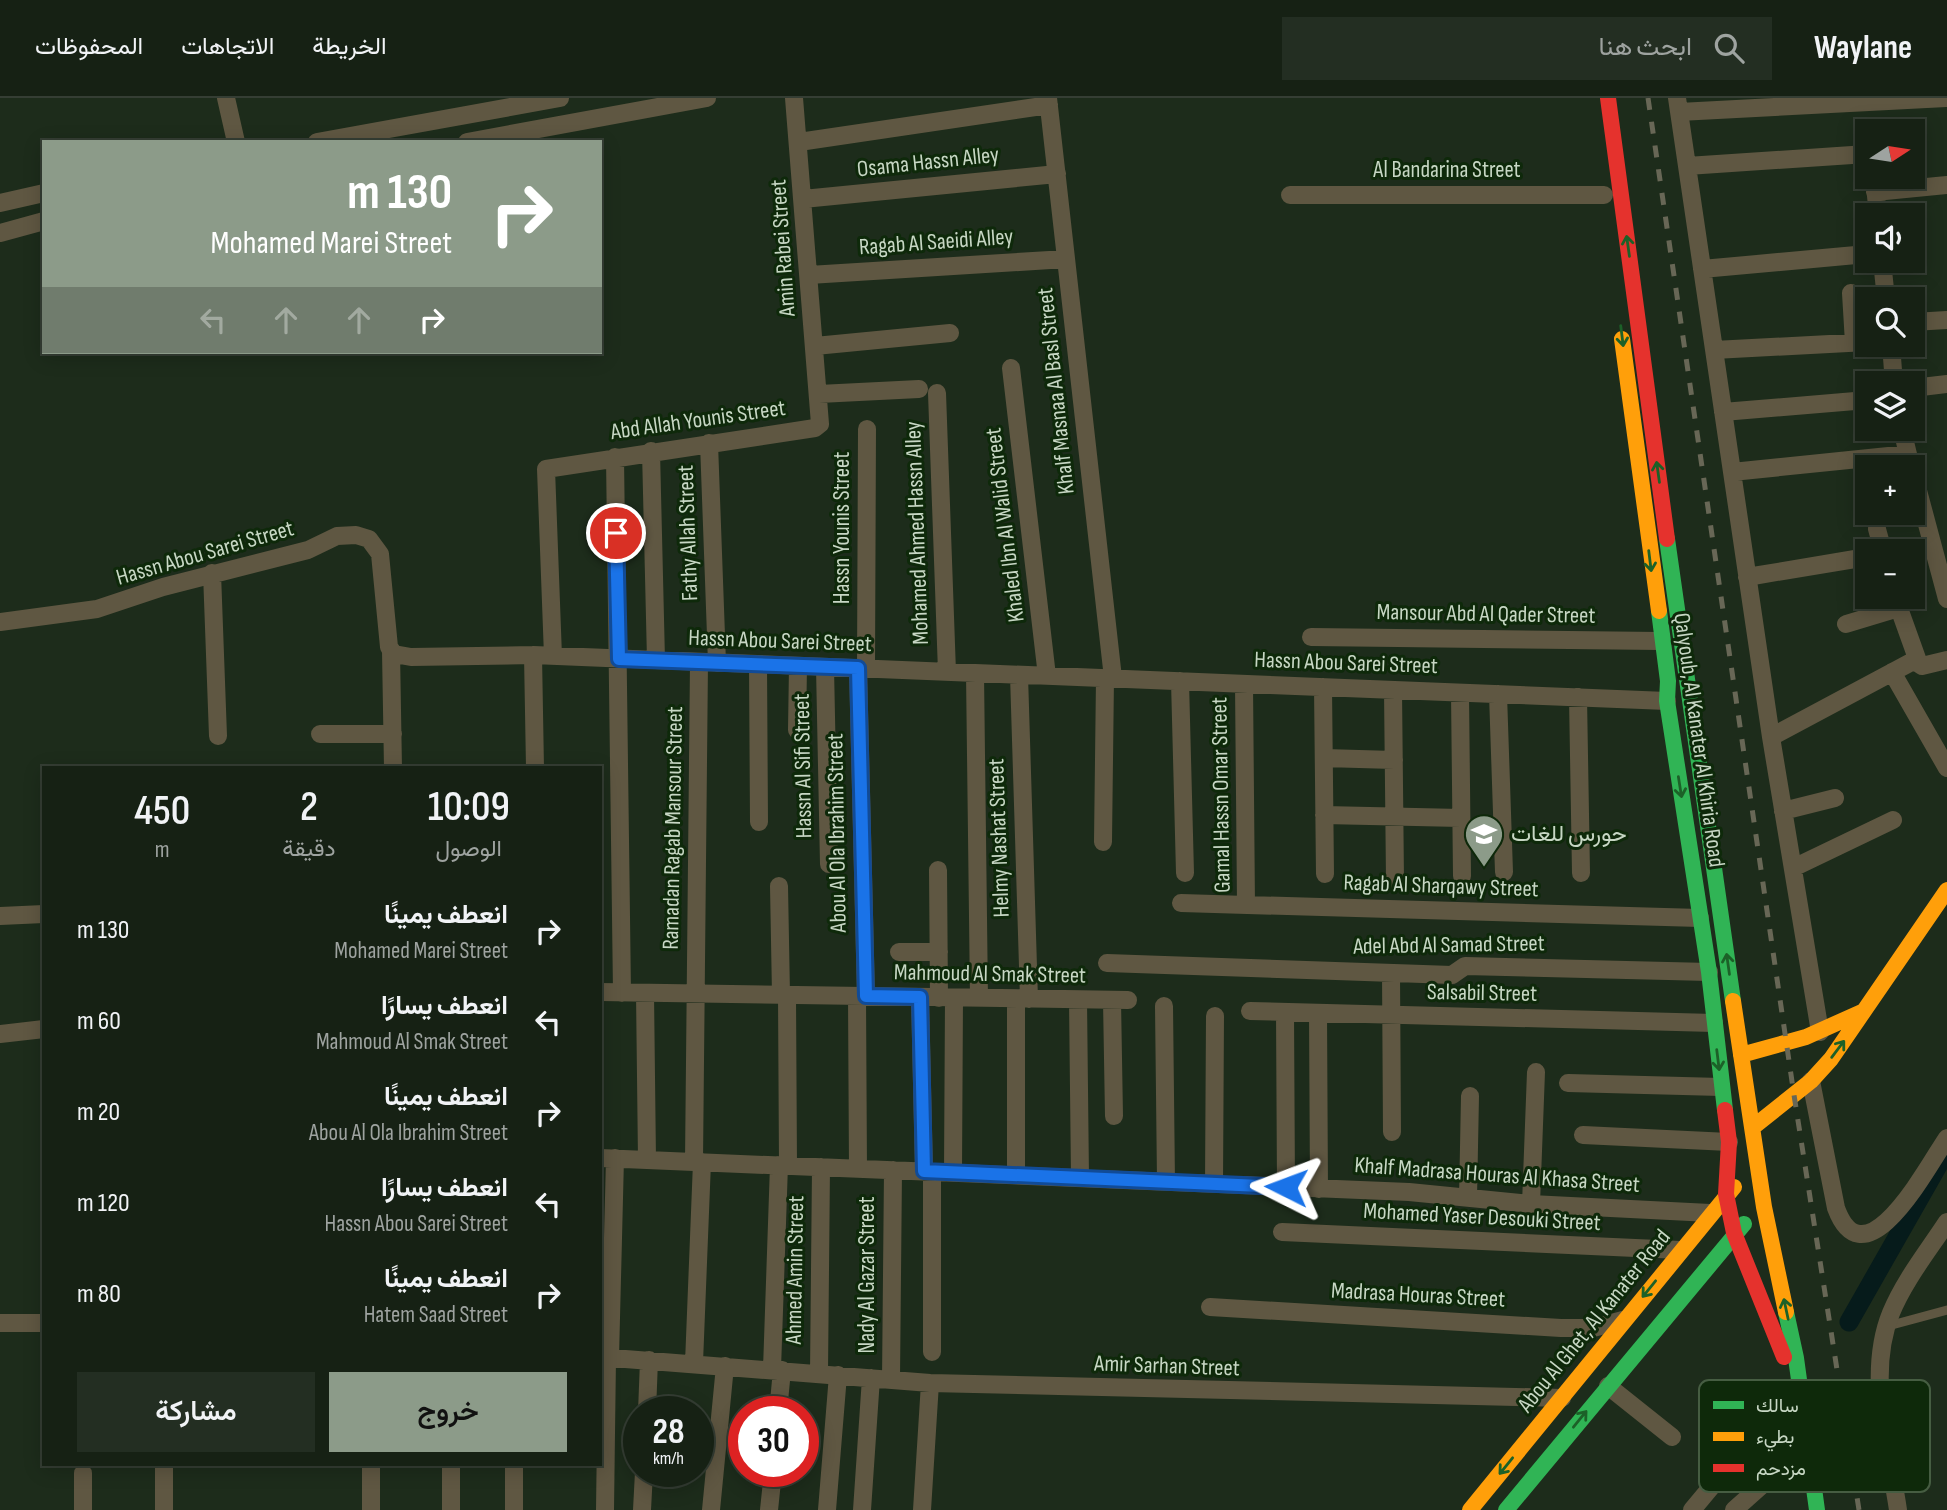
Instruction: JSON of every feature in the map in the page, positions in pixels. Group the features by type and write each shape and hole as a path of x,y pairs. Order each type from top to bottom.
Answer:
{"main road":[{"name":"Qalyoub, Al Kanater Al Khiria Road","path":"1608,98 1688,696 1741,1055 1764,1207 1796,1358 1798,1380"},
{"name":"Qalyoub, Al Kanater Al Khiria Road","path":"1619,316 1660,640 1668,681 1667,701 1709,972 1729,1142 1727,1194 1734,1233 1796,1380"},
{"path":"1752,1128 1811,1081 1837,1051 1947,890"},
{"path":"1741,1055 1820,1032 1864,1011"},
{"name":"Abou Al Ghet, Al Kanater Road","path":"1470,1510 1710,1213 1759,1164"},
{"path":"1506,1510 1734,1233 1764,1207"},
{"name":"Qalyoub, Al Kanater Al Khiria Road","path":"1814,1492 1817,1510"}],"street":[{"path":"226,98 236,140"},
{"path":"327,140 522,101 560,98"},
{"path":"478,140 707,98"},
{"name":"Amin Rabei Street","path":"794,98 818,394"},
{"path":"1820,1032 1771,737 1678,105 1946,98"},
{"path":"522,101 532,130"},
{"path":"799,142 1049,101"},
{"name":"Khalf Masnaa Al Basl Street","path":"1049,101 1109,678 1103,842"},
{"path":"1687,166 1855,155"},
{"name":"Osama Hassn Alley","path":"803,199 1057,174"},
{"path":"1925,185 1947,185"},
{"path":"0,203 42,193"},
{"name":"Al Bandarina Street","path":"1290,195 1604,195"},
{"path":"0,233 42,222"},
{"path":"1702,269 1855,255"},
{"name":"Ragab Al Saeidi Alley","path":"809,275 1066,259"},
{"path":"1851,293 1855,313"},
{"path":"1925,322 1947,320"},
{"path":"815,346 950,333"},
{"path":"1714,350 1855,343"},
{"name":"Khaled Ibn Al Walid Street","path":"1012,368 1047,676"},
{"path":"1925,386 1947,384"},
{"path":"818,394 919,389"},
{"name":"Mohamed Ahmed Hassn Alley","path":"937,393 947,672"},
{"name":"Abd Allah Younis Street","path":"553,656 545,472 552,466 818,427 818,394"},
{"path":"1723,412 1855,401"},
{"name":"Hassn Younis Street","path":"862,668 867,429"},
{"name":"Fathy Allah Street","path":"708,663 709,443"},
{"path":"651,452 656,660"},
{"path":"615,457 622,993"},
{"path":"1732,472 1855,464"},
{"path":"1925,518 1947,599"},
{"path":"1877,529 1880,539"},
{"name":"Hassn Abou Sarei Street","path":"0,622 97,609 212,573 308,550 337,536 363,536 375,544 380,554 391,651 411,657 533,655 1667,701"},
{"path":"1925,546 1932,545"},
{"path":"1747,577 1855,560"},
{"path":"212,573 218,736"},
{"path":"1846,624 1881,609"},
{"path":"1899,609 1922,666 1947,660"},
{"name":"Mansour Abd Al Qader Street","path":"1311,637 1660,640"},
{"path":"391,651 393,766"},
{"path":"533,655 535,766"},
{"path":"1771,737 1917,659"},
{"name":"Ramadan Ragab Mansour Street","path":"694,1363 698,1162 696,994 708,663"},
{"path":"758,664 759,822"},
{"path":"797,666 797,730"},
{"name":"Hassn Al Sifi Street","path":"825,667 829,864"},
{"name":"Abou Al Ola Ibrahim Street","path":"858,1169 862,668"},
{"path":"1892,672 1947,768"},
{"path":"975,673 979,998"},
{"name":"Helmy Nashat Street","path":"1016,1175 1022,999 1019,675"},
{"path":"1180,681 1185,873"},
{"name":"Gamal Hassn Omar Street","path":"1244,684 1247,905"},
{"path":"1323,687 1325,874"},
{"path":"1393,690 1395,880"},
{"path":"1460,692 1462,876"},
{"path":"1498,694 1504,872"},
{"path":"1578,697 1581,873"},
{"path":"320,734 393,734"},
{"path":"1324,758 1394,760"},
{"path":"1783,811 1835,798"},
{"path":"1324,814 1461,818"},
{"path":"1793,868 1893,820"},
{"path":"938,870 939,952 946,998 953,1173"},
{"path":"778,1396 784,1166 784,995 779,886"},
{"name":"Ragab Al Sharqawy Street","path":"1181,903 1700,918"},
{"path":"0,916 42,914"},
{"path":"899,952 939,952"},
{"name":"Adel Abd Al Samad Street","path":"1107,963 1452,975 1465,966 1709,972"},
{"path":"1391,973 1392,1132"},
{"name":"Mahmoud Al Smak Street","path":"602,992 1120,1000 1114,1116"},
{"path":"645,993 647,1160"},
{"path":"920,997 932,1352"},
{"path":"1079,1000 1080,1178"},
{"path":"1164,1006 1166,1182"},
{"name":"Salsabil Street","path":"1250,1011 1714,1023"},
{"path":"1285,1012 1286,1187"},
{"path":"1318,1013 1319,1189"},
{"path":"1214,1184 1215,1016"},
{"path":"0,1034 42,1029"},
{"path":"1531,1203 1536,1072"},
{"path":"1811,1081 1836,1208 1840,1219 1858,1232 1870,1233 1889,1222 1947,1138"},
{"path":"1568,1083 1721,1087"},
{"path":"1468,1198 1470,1096"},
{"path":"1583,1135 1729,1142"},
{"path":"605,1510 608,1158"},
{"name":"Khalf Madrasa Houras Al Khasa Street","path":"608,1158 1286,1187 1710,1213"},
{"name":"Ahmed Amin Street","path":"819,1373 821,1167"},
{"name":"Nady Al Gazar Street","path":"891,1380 892,1170"},
{"path":"1881,1380 1886,1327 1899,1295 1947,1222"},
{"name":"Mohamed Yaser Desouki Street","path":"1282,1232 1680,1250"},
{"name":"Madrasa Houras Street","path":"1210,1307 1561,1328 1593,1328 1623,1320"},
{"path":"0,1323 42,1323"},
{"name":"Amir Sarhan Street","path":"606,1357 777,1369 930,1384 1562,1398"},
{"path":"647,1396 649,1360"},
{"path":"711,1510 725,1366"},
{"path":"827,1510 838,1375"},
{"path":"862,1510 871,1378"},
{"path":"922,1510 930,1384"},
{"path":"1608,1385 1672,1437"},
{"path":"164,1466 164,1510"},
{"path":"371,1466 371,1510"},
{"path":"450,1510 451,1466"},
{"path":"514,1466 514,1510"},
{"path":"83,1473 83,1510"},
{"path":"642,1510 643,1487"},
{"path":"769,1510 771,1487"},
{"path":"1692,1510 1707,1492"},
{"path":"1734,1510 1754,1492"},
{"path":"1896,1492 1898,1510"}],"lane":[{"path":"1886,1327 1947,1310"}],"waterway":[{"path":"1849,1322 1940,1162"}],"railway":[{"path":"1648,98 1794,1095 1839,1380"},
{"path":"1856,1492 1859,1510"}],"traffic: fast":[{"path":"1667,539 1733,1001"},
{"path":"1659,611 1668,681 1667,701 1709,972 1725,1110"},
{"path":"1506,1510 1744,1224"},
{"path":"1786,1312 1799,1380"},
{"path":"1815,1492 1817,1510"}],"traffic: slow":[{"path":"1622,339 1659,611"},
{"path":"1752,1128 1811,1081 1831,1059 1947,890"},
{"path":"1733,1001 1764,1207 1786,1312"},
{"path":"1741,1055 1806,1037 1864,1011"},
{"path":"1470,1510 1734,1187"}],"traffic: jam":[{"path":"1608,98 1667,539"},
{"path":"1725,1110 1729,1142 1726,1194 1734,1233 1784,1357"}],"place":[{"name":"حورس للغات","path":"1484,868"}],"route":[{"path":"616,533 619,659 858,668 866,996 920,997 924,1171 1286,1187"}]}
